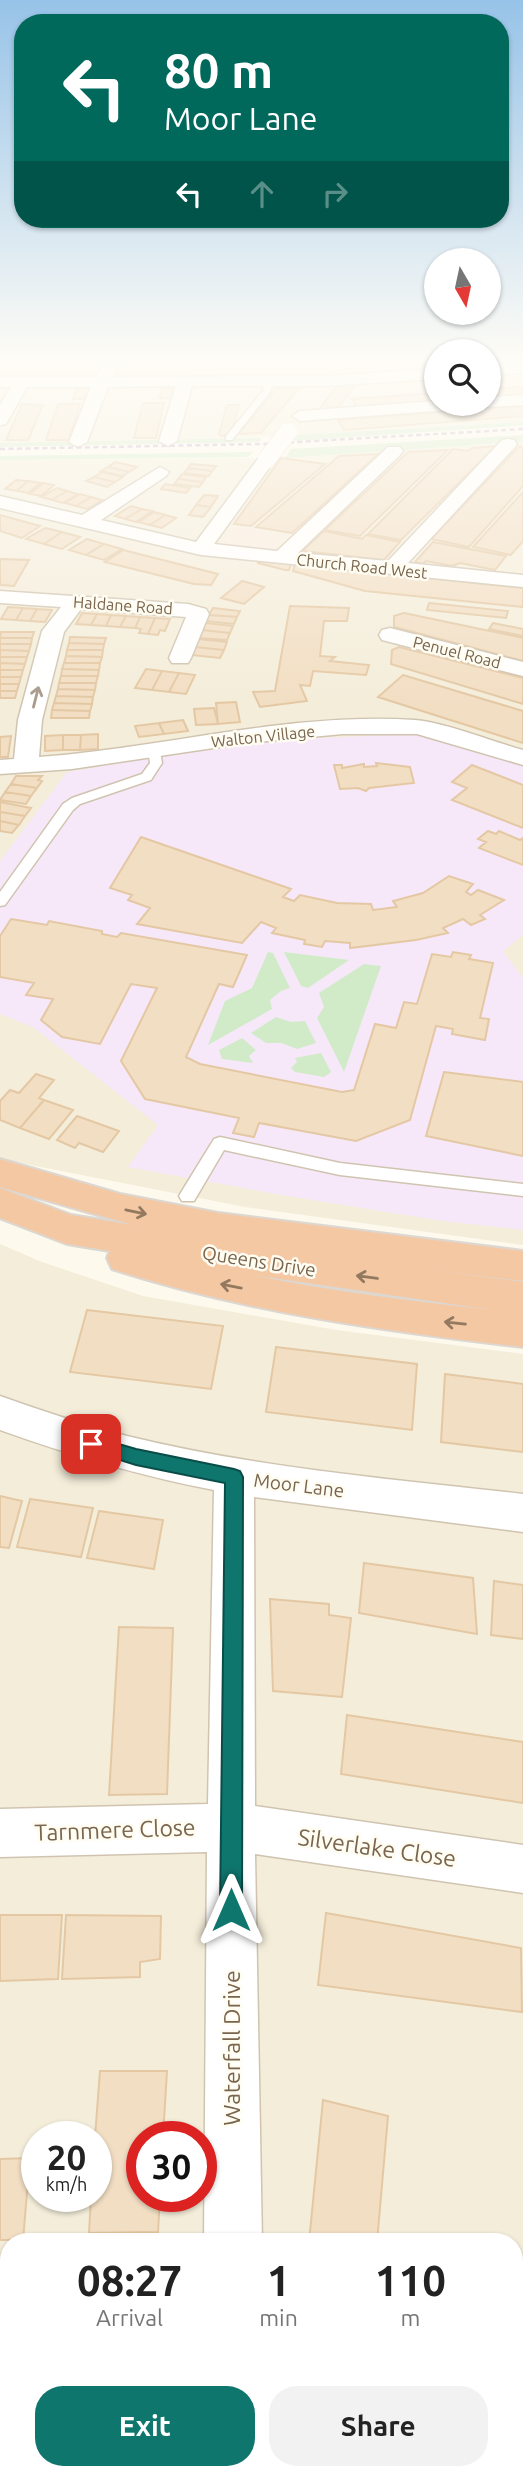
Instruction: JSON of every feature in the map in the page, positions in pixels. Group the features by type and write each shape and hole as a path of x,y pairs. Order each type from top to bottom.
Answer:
{"highway":[{"path":"0,1159 252,1208 523,1245"},
{"name":"Queens Drive","path":"0,1173 120,1208 442,1272 523,1298"},
{"name":"Queens Drive","path":"0,1202 67,1229 300,1268 442,1272 523,1266"},
{"path":"67,1229 121,1256 178,1275 359,1312 523,1330"}],"street":[{"path":"87,521 159,473"},
{"path":"201,549 257,473"},
{"path":"281,558 372,473"},
{"path":"392,569 481,473"},
{"name":"Church Road West","path":"0,502 201,549 516,580"},
{"path":"516,580 523,559"},
{"name":"Haldane Road","path":"0,597 188,610 198,614 180,658"},
{"path":"8,768 30,720 53,631 76,602"},
{"name":"Penuel Road","path":"390,635 523,669"},
{"name":"Walton Village","path":"8,768 72,762 247,736 343,727 418,727 523,758"},
{"name":"Moor Lane","path":"0,1413 46,1431 136,1457 234,1477 523,1513"},
{"name":"Waterfall Drive","path":"233,2233 231,1827 234,1477"},
{"name":"Tarnmere Close","path":"0,1833 231,1827"},
{"name":"Silverlake Close","path":"231,1827 523,1869"}],"lane":[{"path":"0,902 68,807 85,797 147,777 156,763 154,750"},
{"path":"188,1196 220,1143 341,1169 523,1190"}],"shaded area":[{"path":"0,473 523,473 523,1245 245,1207 0,1159"},
{"path":"233,526 289,535 274,550 219,545"},
{"path":"417,734 485,752 523,766 523,935 503,951 523,978 523,1230 442,1221 128,1167 158,1125 33,1027 0,1014 0,861 67,772 165,755 294,739"},
{"path":"0,1244 42,1262 143,1296 336,1330 523,1354 523,2233 0,2233"}],"green space":[{"path":"268,952 273,953 290,988 270,1000 272,1009 208,1045 225,1001 252,988"},
{"path":"284,952 349,960 308,988 301,986"},
{"path":"364,964 381,966 344,1072 317,1018 324,1007 319,993"},
{"path":"276,1017 291,1022 305,1021 316,1043 297,1049 281,1043 266,1043 251,1033"},
{"path":"242,1038 256,1050 249,1056 253,1063 222,1059 219,1050"},
{"path":"321,1053 331,1072 324,1077 295,1072 291,1068 297,1062 295,1058"}],"building":[{"path":"105,473 123,477 115,482 94,477"},
{"path":"108,473 128,473 122,476"},
{"path":"184,473 211,473 209,476"},
{"path":"271,473 315,473 251,526 234,524"},
{"path":"319,473 358,473 292,533 256,527"},
{"path":"386,473 425,473 360,536 325,530"},
{"path":"429,473 469,473 401,540 368,534"},
{"path":"494,473 523,473 523,486 469,547 431,539"},
{"path":"182,474 206,477 203,482 178,479"},
{"path":"94,477 115,482 107,487 86,481"},
{"path":"178,479 203,482 199,487 174,484"},
{"path":"16,480 28,481 17,491 5,489"},
{"path":"28,481 40,483 28,493 17,491"},
{"path":"43,483 54,485 41,496 30,494"},
{"path":"165,484 190,488 186,493 161,489"},
{"path":"57,488 67,491 52,500 41,497"},
{"path":"67,491 78,494 63,503 52,500"},
{"path":"523,492 523,541 511,555 473,547"},
{"path":"80,494 91,497 76,506 65,503"},
{"path":"204,495 218,496 211,507 196,505"},
{"path":"91,497 102,500 88,509 76,506"},
{"path":"196,505 211,507 203,517 189,515"},
{"path":"131,506 142,509 125,519 115,516"},
{"path":"142,509 152,511 136,522 125,519"},
{"path":"154,512 165,515 150,525 139,522"},
{"path":"0,515 40,526 22,538 0,531"},
{"path":"165,515 176,518 162,528 150,525"},
{"path":"45,528 62,532 44,544 26,539"},
{"path":"324,531 362,539 366,535 400,542 384,560 302,551"},
{"path":"62,532 80,537 62,549 44,544"},
{"path":"87,539 104,544 86,555 69,550"},
{"path":"433,542 506,556 495,570 460,563 452,566 426,561 423,564 415,562"},
{"path":"104,544 122,549 104,560 86,555"},
{"path":"123,550 218,574 211,585 194,584 105,562"},
{"path":"0,559 29,560 14,586 0,585"},
{"path":"258,563 291,564 289,570 285,570"},
{"path":"295,564 523,588 523,607 365,591 293,571"},
{"path":"242,581 264,587 244,604 221,598"},
{"path":"429,603 508,611 506,618 427,610"},
{"path":"290,606 349,608 347,621 324,621 320,656 335,657 330,661 369,665 366,675 313,671 310,686 300,685 307,701 260,707 253,692 275,691"},
{"path":"8,607 23,608 16,620 1,619"},
{"path":"23,608 37,609 30,621 16,620"},
{"path":"213,608 240,611 237,617 209,615"},
{"path":"37,609 52,610 45,622 30,621"},
{"path":"82,613 97,614 91,625 76,624"},
{"path":"404,613 523,638 523,661 394,627 394,616"},
{"path":"97,614 111,615 106,626 91,625"},
{"path":"111,615 126,616 120,627 106,626"},
{"path":"209,615 237,617 234,624 206,621"},
{"path":"126,616 140,617 135,628 120,627"},
{"path":"140,617 155,618 148,634 139,633 141,629 135,628"},
{"path":"155,618 170,619 165,631 160,630 158,635 148,634"},
{"path":"205,623 233,626 230,633 202,630"},
{"path":"493,623 523,629 523,636 489,629"},
{"path":"202,630 230,633 227,640 198,638"},
{"path":"1,632 34,632 32,638 0,638"},
{"path":"70,637 106,638 104,644 69,643"},
{"path":"0,638 32,638 31,644 0,644"},
{"path":"198,639 227,642 224,650 195,647"},
{"path":"69,643 104,644 103,650 67,650"},
{"path":"0,644 31,644 29,651 0,650"},
{"path":"195,647 224,650 220,658 191,655"},
{"path":"399,647 523,678 523,704 391,664 392,650"},
{"path":"0,650 29,651 27,657 0,657"},
{"path":"67,650 103,650 102,657 66,656"},
{"path":"66,656 102,657 100,663 64,663"},
{"path":"0,657 27,657 25,664 0,663"},
{"path":"0,663 25,664 23,670 0,670"},
{"path":"64,663 100,663 99,670 62,669"},
{"path":"62,669 99,670 98,676 61,676"},
{"path":"146,669 162,671 152,690 135,688"},
{"path":"0,670 23,670 21,677 0,677"},
{"path":"162,671 179,673 169,692 152,690"},
{"path":"179,673 195,675 186,694 169,692"},
{"path":"403,675 523,711 523,743 378,697"},
{"path":"61,676 98,676 96,683 59,683"},
{"path":"0,677 21,677 19,684 0,684"},
{"path":"59,683 96,683 95,690 58,689"},
{"path":"0,684 19,684 17,691 0,691"},
{"path":"58,689 95,690 93,697 56,696"},
{"path":"0,691 17,691 15,698 0,698"},
{"path":"56,696 93,697 92,704 54,703"},
{"path":"236,702 240,722 218,724 216,703"},
{"path":"54,703 92,704 90,711 52,710"},
{"path":"214,708 218,724 196,725 194,709"},
{"path":"52,710 90,711 89,718 51,718"},
{"path":"183,720 188,731 164,734 159,723"},
{"path":"159,723 164,734 139,737 135,726"},
{"path":"98,734 98,749 80,750 81,735"},
{"path":"63,735 63,750 45,751 45,736"},
{"path":"63,735 81,735 80,750 63,750"},
{"path":"11,736 8,757 0,757 0,737"},
{"path":"376,763 410,767 414,783 369,788 366,791 358,788 340,789 334,765 342,765 342,768 364,764 364,767 377,766"},
{"path":"472,765 523,785 523,828 452,800 467,788 452,782"},
{"path":"16,776 42,776 38,780 42,781 37,788 11,784"},
{"path":"11,784 37,788 31,796 5,792"},
{"path":"5,792 31,796 26,804 0,800"},
{"path":"0,802 31,808 25,816 0,812"},
{"path":"0,812 25,816 19,825 0,821"},
{"path":"0,821 19,825 12,833 0,831"},
{"path":"488,831 496,834 499,831 520,840 523,838 523,865 479,848 486,842 478,839"},
{"path":"141,837 291,889 283,897 294,901 300,895 337,903 371,904 373,910 397,907 393,901 423,893 449,876 473,884 466,892 471,895 478,890 504,900 480,915 485,919 471,925 463,919 443,928 448,933 416,940 350,948 350,943 325,941 322,947 304,944 305,940 272,933 276,928 261,922 242,943 137,924 150,908 128,900 132,895 110,888"},
{"path":"11,919 47,925 49,921 102,931 102,934 117,937 121,933 247,955 233,987 219,984 186,1057 200,1064 342,1092 354,1090 375,1024 396,1028 404,1002 417,1004 432,954 451,957 453,952 471,955 469,959 493,963 480,1018 489,1019 485,1040 452,1034 453,1029 436,1026 410,1120 356,1141 259,1123 254,1137 233,1133 239,1118 145,1099 121,1061 157,988 131,984 100,1044 62,1037 41,1020 53,999 26,995 34,983 0,977 0,936"},
{"path":"444,1072 523,1082 523,1156 426,1136"},
{"path":"36,1074 54,1080 39,1098 44,1100 20,1128 0,1120 0,1101 10,1090 19,1093"},
{"path":"44,1100 73,1110 49,1139 20,1128"},
{"path":"77,1116 119,1131 103,1152 79,1143 75,1148 57,1140"},
{"path":"87,1310 223,1326 211,1389 70,1372"},
{"path":"276,1347 417,1364 412,1430 266,1412"},
{"path":"445,1374 523,1384 523,1452 441,1442"},
{"path":"0,1496 22,1501 9,1548 0,1547"},
{"path":"30,1499 93,1508 81,1557 17,1547"},
{"path":"99,1511 163,1520 154,1569 87,1558"},
{"path":"364,1563 473,1578 477,1634 359,1613"},
{"path":"494,1581 523,1585 523,1639 491,1635"},
{"path":"270,1599 329,1604 329,1615 351,1618 342,1697 273,1691"},
{"path":"119,1627 173,1628 167,1794 109,1795"},
{"path":"347,1715 523,1742 523,1803 341,1774"},
{"path":"326,1913 521,1948 522,2012 318,1985"},
{"path":"0,1915 62,1915 58,1979 0,1981"},
{"path":"66,1915 161,1916 160,1959 140,1962 140,1977 62,1979"},
{"path":"100,2071 167,2071 164,2121 126,2121 126,2212 159,2212 158,2232 89,2233 90,2212 112,2212 112,2121 96,2121"},
{"path":"323,2100 388,2116 378,2233 310,2233"},
{"path":"21,2158 21,2212 25,2212 24,2233 0,2233 0,2159"}],"route":[{"path":"91,1444 136,1457 234,1477 231,1910"}]}
